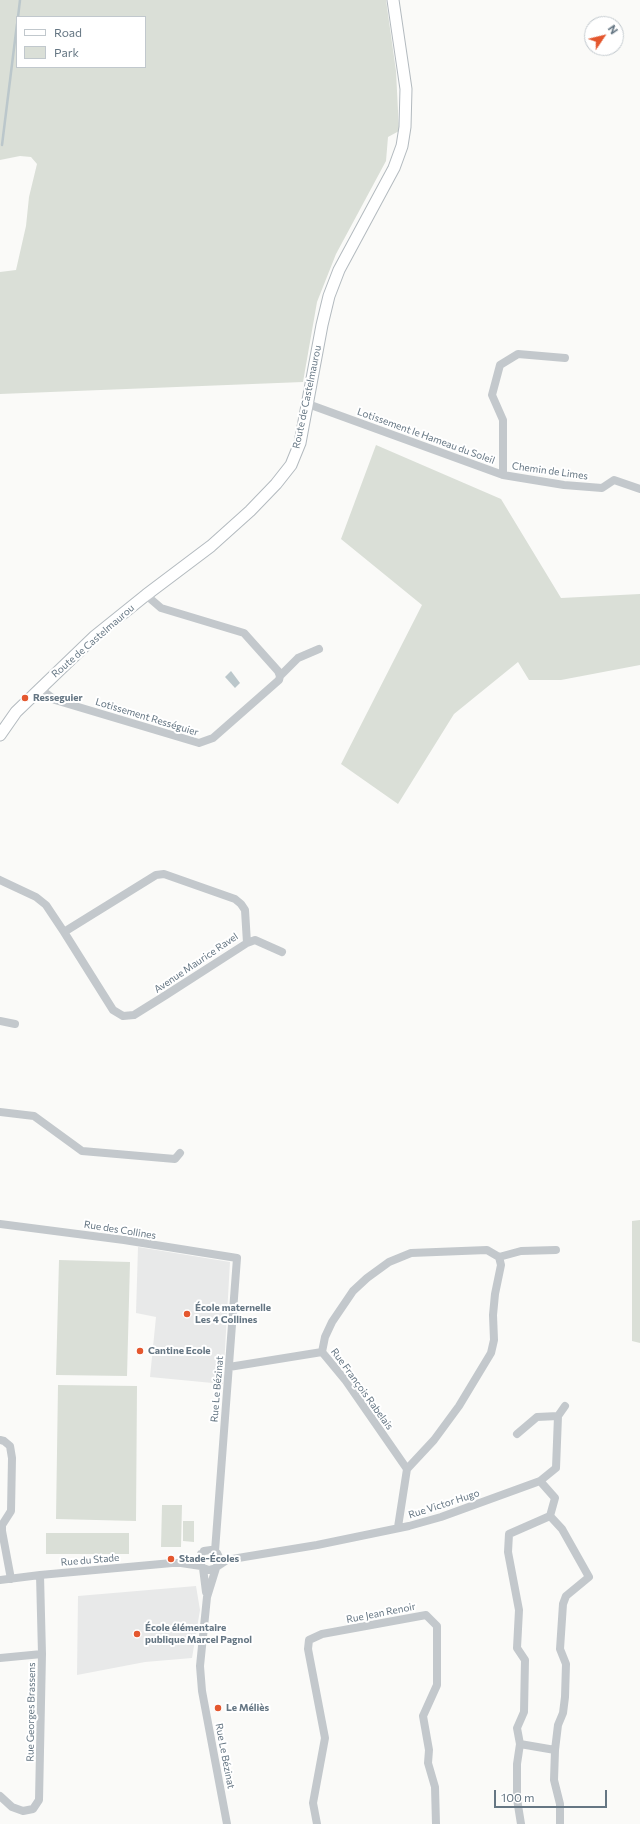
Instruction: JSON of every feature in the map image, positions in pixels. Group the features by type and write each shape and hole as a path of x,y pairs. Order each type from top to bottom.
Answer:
{"street":[{"name":"Route de Castelmaurou","path":"0,735 16,712 39,688 95,636 211,546 250,511 276,484 291,465 300,443 322,325 339,270 394,168 402,146 405,126 406,89 393,0"},
{"name":"Lotissement le Hameau du Soleil","path":"308,404 503,474 504,420 492,395 500,365 518,354 566,358"},
{"name":"Chemin de Limes","path":"503,474 564,485 602,488 614,480 640,489"},
{"path":"146,595 161,608 244,633 278,671 280,676"},
{"name":"Lotissement Rességuier","path":"39,688 56,700 199,743 213,738 276,684 280,676 298,658 320,649"},
{"name":"Route de Castelmaurou","path":"0,723 16,712"},
{"name":"Avenue Maurice Ravel","path":"0,880 42,900 113,1010 123,1016 134,1015 247,943 244,910 241,904 235,899 164,874 156,875 64,932"},
{"path":"247,943 255,940 282,952"},
{"path":"0,1021 16,1024"},
{"path":"0,1112 34,1116 82,1151 175,1159 180,1153"},
{"name":"Rue des Collines","path":"0,1224 124,1240 237,1258"},
{"name":"Rue François Rabelais","path":"407,1469 346,1381 322,1352 325,1337 332,1322 353,1291 366,1278 389,1262 411,1253 487,1250 499,1257"},
{"path":"398,1527 407,1469 434,1440 459,1406 491,1354 494,1340 493,1315 495,1294 501,1265 499,1257 521,1251 556,1250"},
{"name":"Rue Le Bézinat","path":"216,1552 216,1522 237,1258"},
{"path":"229,1367 322,1352"},
{"path":"517,1434 537,1417 558,1416 565,1406"},
{"name":"Rue Victor Hugo","path":"217,1567 227,1560 317,1545 398,1527 409,1526 441,1517 540,1481 556,1468 558,1416"},
{"path":"0,1440 4,1441 10,1446 12,1458 11,1511 2,1525 11,1579"},
{"path":"540,1481 555,1498 550,1516"},
{"path":"521,1824 517,1799 517,1764 520,1744 517,1728 524,1712 525,1660 517,1648 519,1610 508,1552 509,1534 550,1516"},
{"path":"550,1516 562,1529 589,1577 566,1596 563,1604 560,1649 566,1664 565,1697 563,1713 558,1725 554,1780 560,1804 560,1824"},
{"name":"Rue Le Bézinat","path":"203,1552 209,1544 216,1522"},
{"path":"211,1550 216,1552 220,1559 217,1567 209,1570 202,1567 199,1559 203,1552 211,1550"},
{"name":"Rue du Stade","path":"0,1580 40,1575 181,1563 194,1559 203,1552"},
{"name":"Rue Victor Hugo","path":"216,1552 227,1556 244,1557"},
{"name":"Rue du Stade","path":"181,1563 202,1567"},
{"name":"Rue Le Bézinat","path":"202,1567 207,1597"},
{"name":"Rue Le Bézinat","path":"217,1567 207,1597 200,1666 202,1691 227,1824"},
{"name":"Rue Georges Brassens","path":"0,1796 12,1806 23,1811 33,1809 39,1800 42,1654 40,1575"},
{"name":"Rue Jean Renoir","path":"317,1824 313,1803 325,1738 308,1649 310,1640 322,1634 426,1615 436,1626 437,1638 437,1685 423,1716 429,1750 428,1763 435,1787 436,1824"},
{"path":"0,1658 42,1654"},
{"path":"520,1744 555,1750"}],"shaded area":[{"path":"231,671 240,683 235,688 225,677"},
{"name":"École maternelle Les 4 Collines","path":"138,1247 230,1262 223,1384 150,1377 156,1317 136,1313"},
{"name":"École élémentaire publique Marcel Pagnol","path":"196,1586 200,1610 192,1658 145,1662 77,1675 78,1596"}],"green space":[{"path":"0,0 386,0 396,71 399,131 388,137 386,161 336,254 317,302 303,382 0,394 0,272 16,270 26,226 29,197 37,164 31,157 20,156 0,160"},
{"path":"376,445 501,499 561,598 640,594 640,665 561,680 529,680 518,662 454,714 398,804 341,764 422,605 341,539"},
{"path":"640,1220 640,1343 632,1341 632,1221"},
{"path":"59,1260 130,1262 127,1376 56,1375"},
{"path":"58,1385 137,1386 136,1521 56,1519"},
{"path":"162,1505 182,1505 181,1547 161,1547"},
{"path":"183,1521 194,1521 194,1542 183,1541"},
{"path":"46,1533 129,1533 129,1554 46,1554"}],"waterway":[{"path":"18,16 20,0"},
{"path":"2,145 16,32"}],"place":[{"name":"Resseguier","path":"25,698"},
{"name":"École maternelle Les 4 Collines","path":"187,1314"},
{"name":"Cantine Ecole","path":"140,1351"},
{"name":"Stade-Écoles","path":"171,1559"},
{"name":"École élémentaire publique Marcel Pagnol","path":"137,1634"},
{"name":"Le Méliès","path":"218,1708"}]}
